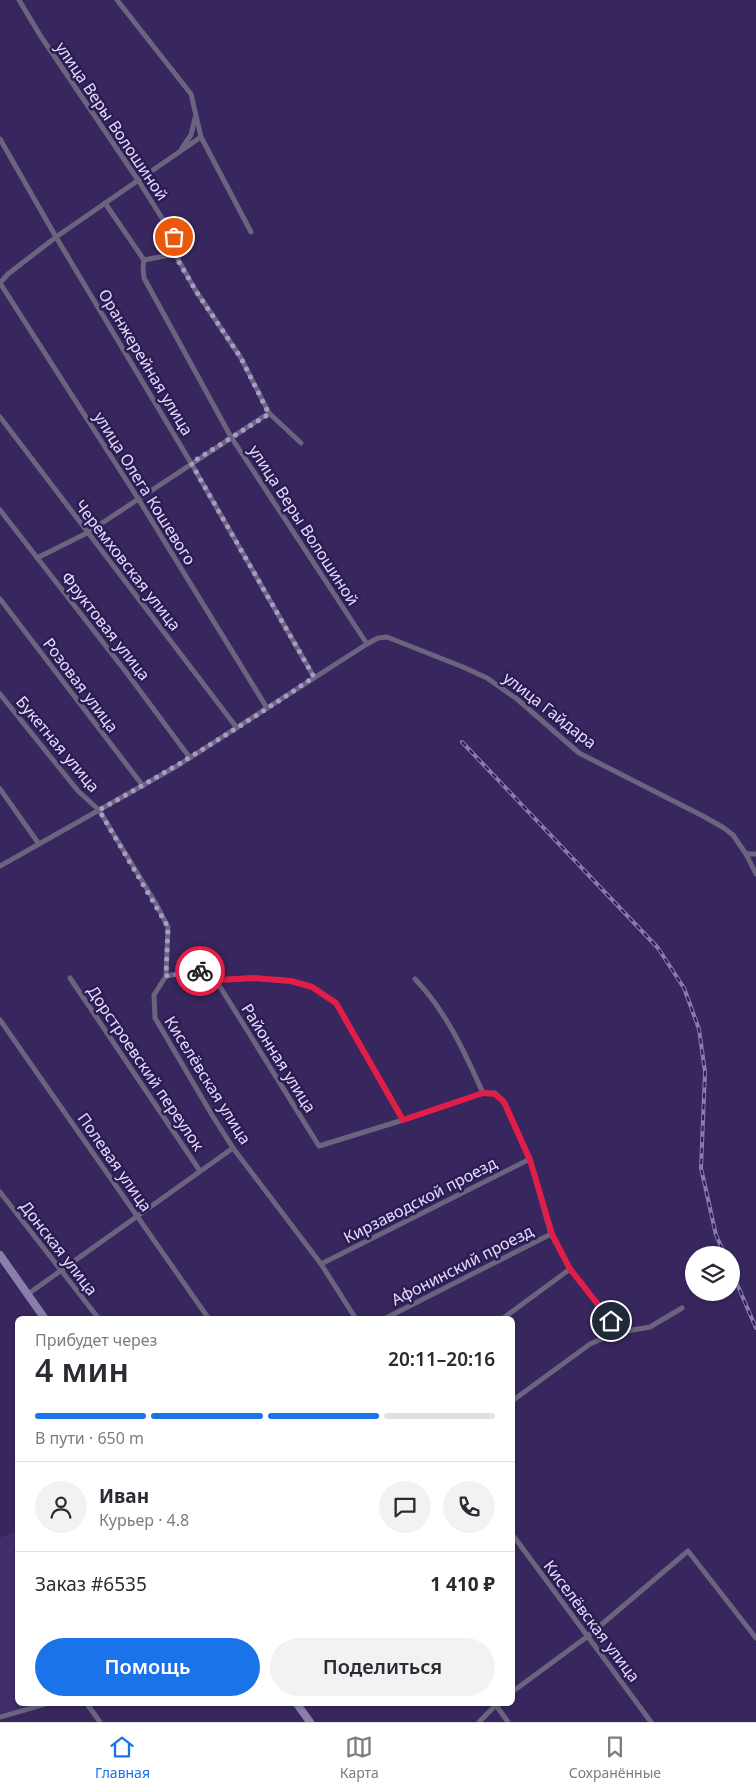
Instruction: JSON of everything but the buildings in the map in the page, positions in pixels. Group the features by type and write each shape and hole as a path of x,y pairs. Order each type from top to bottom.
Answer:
{"main road":[{"path":"0,1255 43,1316"},
{"path":"298,1706 310,1722"}],"street":[{"name":"улица Веры Волошиной","path":"19,0 40,35 138,180 174,237 174,254 196,291 241,358 269,414"},
{"path":"117,0 191,94 201,136 252,232"},
{"path":"180,151 191,135 195,120 195,107"},
{"path":"0,283 8,274 56,237 201,136"},
{"name":"Оранжерейная улица","path":"0,139 56,237 191,463 314,677"},
{"path":"105,203 144,260 174,254"},
{"name":"улица Веры Волошиной","path":"144,260 144,278 232,437 367,644"},
{"name":"улица Олега Кошевого","path":"0,283 139,500 267,708"},
{"path":"37,558 87,532 139,500 191,463 269,414 301,443"},
{"name":"Черемховская улица","path":"0,417 237,728"},
{"name":"Фруктовая улица","path":"0,510 190,758"},
{"name":"Розовая улица","path":"0,599 143,786"},
{"name":"улица Гайдара","path":"0,866 190,758 367,644 378,638 387,637 487,678 517,699 579,752 703,816 732,835 746,854 756,874"},
{"name":"Букетная улица","path":"0,694 78,792 99,810"},
{"path":"0,789 39,844"},
{"name":"Киселёвская улица","path":"99,810 168,927 166,976 154,995 155,1018 212,1115 234,1148 321,1264 354,1316"},
{"path":"746,854 756,854"},
{"path":"166,976 209,969 217,980 254,978 291,981 312,987 336,1003 403,1120 483,1093 495,1094 504,1102 530,1160 552,1234 570,1269 611,1321 615,1333"},
{"name":"Дорстроевский переулок","path":"70,978 200,1172"},
{"path":"414,979 440,1011 464,1051 483,1093"},
{"name":"Районная улица","path":"217,980 319,1146 403,1120"},
{"name":"Полевая улица","path":"0,1020 207,1316"},
{"path":"28,1294 234,1148"},
{"name":"Кирзаводской проезд","path":"321,1264 530,1160"},
{"name":"Донская улица","path":"0,1192 97,1316"},
{"name":"Афонинский проезд","path":"390,1316 552,1234"},
{"path":"506,1316 570,1269"},
{"path":"515,1399 590,1344 615,1333 650,1327 682,1308"},
{"name":"Киселёвская улица","path":"515,1538 651,1722"},
{"path":"515,1690 588,1636 688,1551 756,1638"},
{"path":"0,1718 39,1706"},
{"path":"88,1706 100,1722"},
{"path":"479,1722 494,1706"},
{"path":"497,1706 508,1722"}],"shaded area":[{"path":"10,1533 15,1534 15,1706 26,1706 0,1714 0,1538"}],"railway":[{"path":"462,742 658,948 684,988 699,1029 705,1072 701,1168 716,1235 721,1246"},
{"path":"740,1291 756,1328"}],"way so far":[{"path":"174,237 174,254 196,291 241,358 269,414 191,463 314,677 277,703 177,766 99,810 155,902 168,927 166,976 200,971"}],"route":[{"path":"200,971 209,969 217,980 254,978 291,981 312,987 336,1003 403,1120 483,1093 495,1094 504,1102 530,1160 552,1234 570,1269 611,1321"}]}
